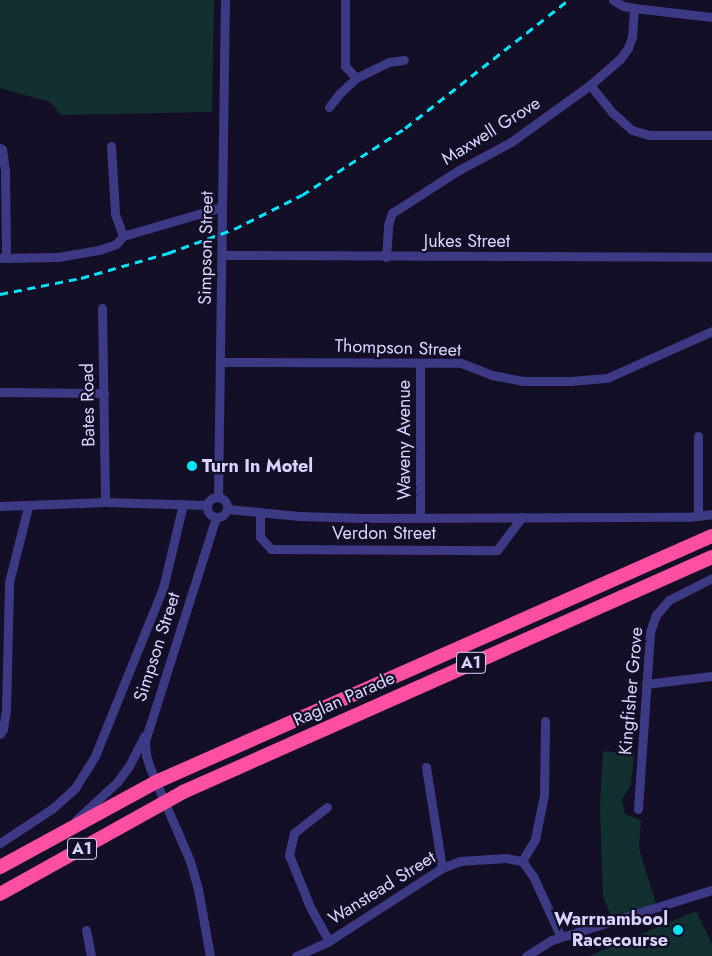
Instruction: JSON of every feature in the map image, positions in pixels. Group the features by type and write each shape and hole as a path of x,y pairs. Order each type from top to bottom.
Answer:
{"highway":[{"name":"Raglan Parade","path":"0,867 156,782 712,536"},
{"name":"Raglan Parade","path":"0,894 164,803 239,766 712,557"}],"street":[{"name":"Simpson Street","path":"218,497 225,0"},
{"path":"345,0 345,66 356,78"},
{"path":"613,0 623,6 634,8 712,17"},
{"name":"Maxwell Grove","path":"386,257 388,225 392,212 459,170 511,142 590,84 620,59 628,48 632,37 634,8"},
{"path":"329,107 339,94 356,78 389,62 404,60"},
{"path":"590,84 613,113 632,130 649,135 712,135"},
{"path":"112,146 115,214 123,236"},
{"path":"0,148 2,149 5,171 3,258 58,257 99,250 116,244 123,236 222,207"},
{"name":"Jukes Street","path":"222,255 712,257"},
{"name":"Bates Road","path":"102,308 105,502"},
{"name":"Thompson Street","path":"220,362 461,363 492,374 523,381 600,379 712,331"},
{"name":"Waveny Avenue","path":"420,362 420,517"},
{"path":"0,392 104,392"},
{"path":"698,436 698,516"},
{"path":"218,497 224,500 227,509 223,516 216,518 209,514 207,505 212,498 218,497"},
{"path":"0,506 105,502 207,505"},
{"path":"0,843 53,808 75,788 96,756 163,588 183,504"},
{"path":"0,734 3,729 6,710 9,582 28,506"},
{"name":"Verdon Street","path":"227,509 363,518 698,516 712,514"},
{"name":"Verdon Street","path":"260,512 260,537 271,549 497,550 522,518"},
{"name":"Simpson Street","path":"30,850 75,821 117,782 129,766 147,729 216,518"},
{"name":"Kingfisher Grove","path":"638,809 650,632 656,615 669,600 712,578"},
{"path":"646,684 712,676"},
{"path":"545,721 544,795 535,839 522,861 533,876 561,937"},
{"name":"Simpson Street","path":"147,729 145,741 146,755 164,803 190,860 204,917 210,956"},
{"path":"426,767 442,868"},
{"path":"327,807 294,833 289,855 310,907 329,941"},
{"name":"Wanstead Street","path":"296,956 329,941 442,868 460,861 506,858 522,861"},
{"path":"526,956 552,940 712,890"},
{"path":"86,930 91,956"}],"green space":[{"path":"0,0 214,0 212,112 61,115 50,102 0,88"},
{"path":"603,751 634,754 631,785 622,799 625,814 641,820 639,849 657,907 613,921 603,896 600,807"},
{"name":"Warrnambool Racecourse","path":"696,911 712,944 712,956 589,956"}],"railway":[{"path":"0,294 81,278 168,253 234,229 302,195 405,128 568,0"}],"place":[{"name":"Turn In Motel","path":"192,466"},
{"name":"Warrnambool Racecourse","path":"678,930"}]}
